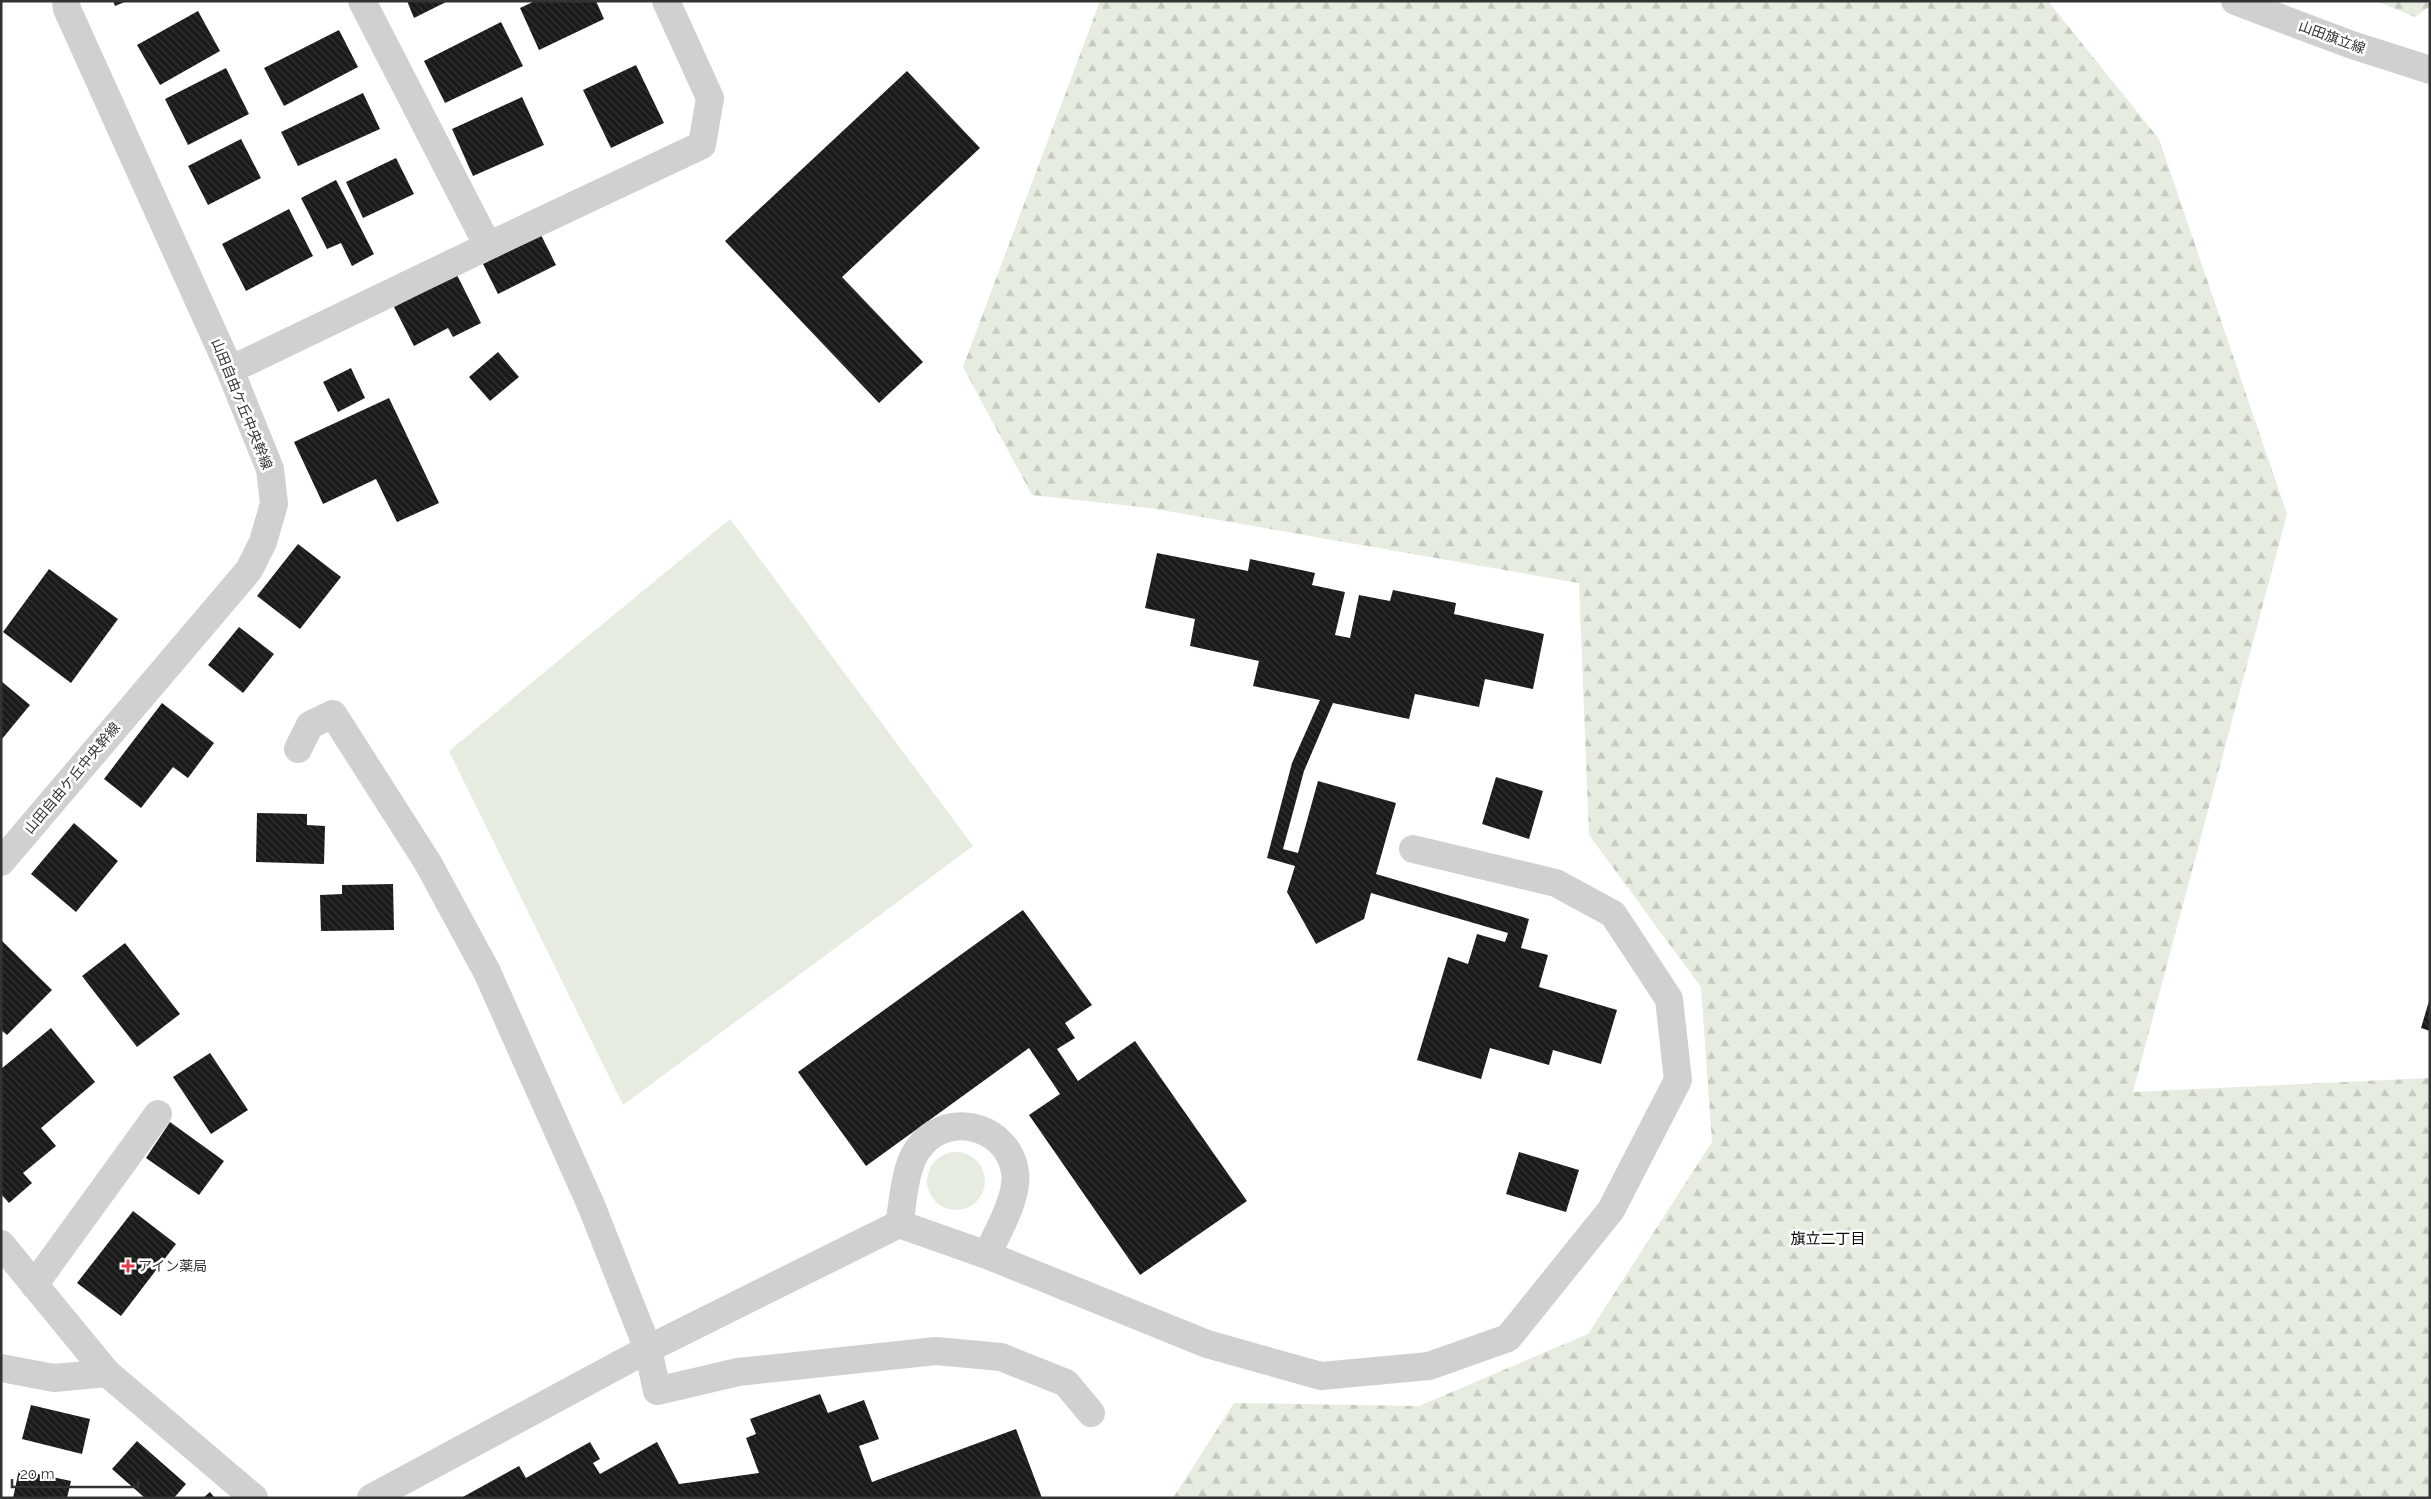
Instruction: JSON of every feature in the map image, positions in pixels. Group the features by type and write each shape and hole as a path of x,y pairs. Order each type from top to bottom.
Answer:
{"street":[{"name":"山田自由ケ丘中央幹線","path":"1,862 249,570 263,542 274,504 270,469 230,370 67,9 66,1"},
{"path":"362,1 488,246"},
{"path":"230,370 702,146 710,98 666,1"},
{"name":"山田旗立線","path":"2235,1 2352,46 2430,70"},
{"path":"298,749 310,725 332,714 428,863 487,972 591,1205 648,1350 657,1391 738,1372 936,1351 1001,1357 1066,1383 1091,1413"},
{"path":"371,1498 648,1350 899,1224 988,1255 1207,1344 1321,1376 1428,1366 1508,1338 1611,1210 1678,1080 1669,999 1613,914 1556,883 1413,849"},
{"path":"34,1285 158,1114"},
{"path":"899,1224 912,1159 922,1144 935,1132 952,1127 969,1126 986,1131 1006,1149 1011,1156 1016,1173 1014,1191 988,1255"},
{"path":"1,1244 107,1373 254,1498"},
{"path":"1,1368 54,1378 107,1373"}],"green space":[{"path":"1100,1 2048,1 2159,139 2287,514 2133,1092 2430,1078 2430,1498 1173,1498 1234,1403 1419,1406 1588,1334 1712,1142 1701,987 1589,835 1579,583 1150,508 1032,495 963,367"},
{"path":"2376,1 2430,1 2430,6 2415,17"},
{"path":"730,519 973,846 623,1105 449,751"},
{"path":"956,1152 967,1154 977,1160 983,1170 985,1181 983,1192 977,1202 967,1208 956,1210 945,1208 935,1202 929,1192 927,1181 929,1170 935,1160 945,1154"}],"building":[{"path":"113,1 127,1 115,6"},
{"path":"407,1 448,1 414,18"},
{"path":"535,1 596,1 604,19 539,50 520,8"},
{"path":"198,11 220,51 160,85 137,45"},
{"path":"501,22 523,66 445,103 424,61"},
{"path":"339,30 358,67 284,106 264,68"},
{"path":"636,65 664,123 611,148 583,90"},
{"path":"226,68 249,114 188,145 165,99"},
{"path":"907,71 980,148 842,277 923,362 879,403 725,241"},
{"path":"363,93 380,129 298,166 281,132"},
{"path":"522,97 544,145 473,176 452,129"},
{"path":"241,139 261,178 208,205 188,166"},
{"path":"396,158 414,194 363,218 346,182"},
{"path":"336,180 374,254 352,266 341,243 327,249 301,198"},
{"path":"289,209 313,256 246,291 222,244"},
{"path":"541,235 556,265 498,294 483,264"},
{"path":"457,275 481,323 453,337 448,328 414,346 394,307"},
{"path":"498,352 519,377 490,401 469,377"},
{"path":"351,368 365,398 338,412 323,382"},
{"path":"389,398 439,503 397,522 376,479 323,504 294,442"},
{"path":"298,544 341,577 300,629 257,596"},
{"path":"1157,553 1248,571 1250,559 1315,573 1312,585 1345,592 1335,635 1350,638 1359,595 1390,601 1393,590 1456,603 1454,614 1544,634 1533,689 1485,679 1479,707 1415,694 1409,719 1333,703 1304,771 1283,849 1298,853 1318,781 1396,803 1376,874 1529,919 1521,948 1548,955 1539,987 1617,1010 1601,1064 1553,1050 1549,1065 1490,1048 1481,1079 1417,1060 1448,957 1468,964 1477,934 1505,942 1508,933 1371,893 1364,919 1316,944 1287,892 1295,866 1267,858 1292,763 1320,700 1253,686 1259,661 1190,646 1195,619 1145,608"},
{"path":"49,569 118,619 71,683 3,632"},
{"path":"239,627 274,654 243,693 208,665"},
{"path":"1,681 30,705 2,739 1,738"},
{"path":"162,703 214,743 188,778 173,767 141,808 104,779"},
{"path":"1496,777 1543,791 1529,839 1482,824"},
{"path":"257,813 307,814 307,825 325,826 324,864 256,862"},
{"path":"74,823 118,861 76,912 31,874"},
{"path":"393,884 394,930 321,931 320,895 342,894 342,885"},
{"path":"1023,910 1092,1005 1065,1023 1075,1038 1057,1049 1078,1081 1135,1041 1247,1201 1140,1275 1029,1115 1060,1094 1029,1048 866,1166 798,1072"},
{"path":"1,940 52,990 7,1035 1,1030"},
{"path":"125,943 180,1014 137,1047 82,976"},
{"path":"2430,1001 2430,1031 2421,1028"},
{"path":"51,1028 95,1082 41,1128 56,1146 23,1173 32,1183 9,1203 1,1194 1,1069"},
{"path":"210,1053 248,1110 211,1134 173,1077"},
{"path":"170,1122 224,1161 199,1195 146,1158"},
{"path":"1519,1152 1579,1170 1566,1212 1506,1194"},
{"path":"133,1211 176,1244 121,1316 77,1283"},
{"path":"820,1394 828,1413 864,1400 879,1439 859,1446 872,1482 1016,1429 1042,1498 461,1498 519,1466 526,1478 590,1442 600,1459 593,1463 600,1474 657,1442 679,1484 759,1473 746,1438 756,1434 750,1419"},
{"path":"31,1405 90,1419 82,1454 22,1439"},
{"path":"137,1441 186,1484 174,1498 145,1498 112,1469"},
{"path":"19,1470 71,1481 67,1498 13,1498"},
{"path":"210,1492 215,1498 203,1498"}],"place":[{"name":"アイン薬局","path":"128,1266"}],"district":[{"name":"旗立二丁目","path":"1828,1239"}]}
